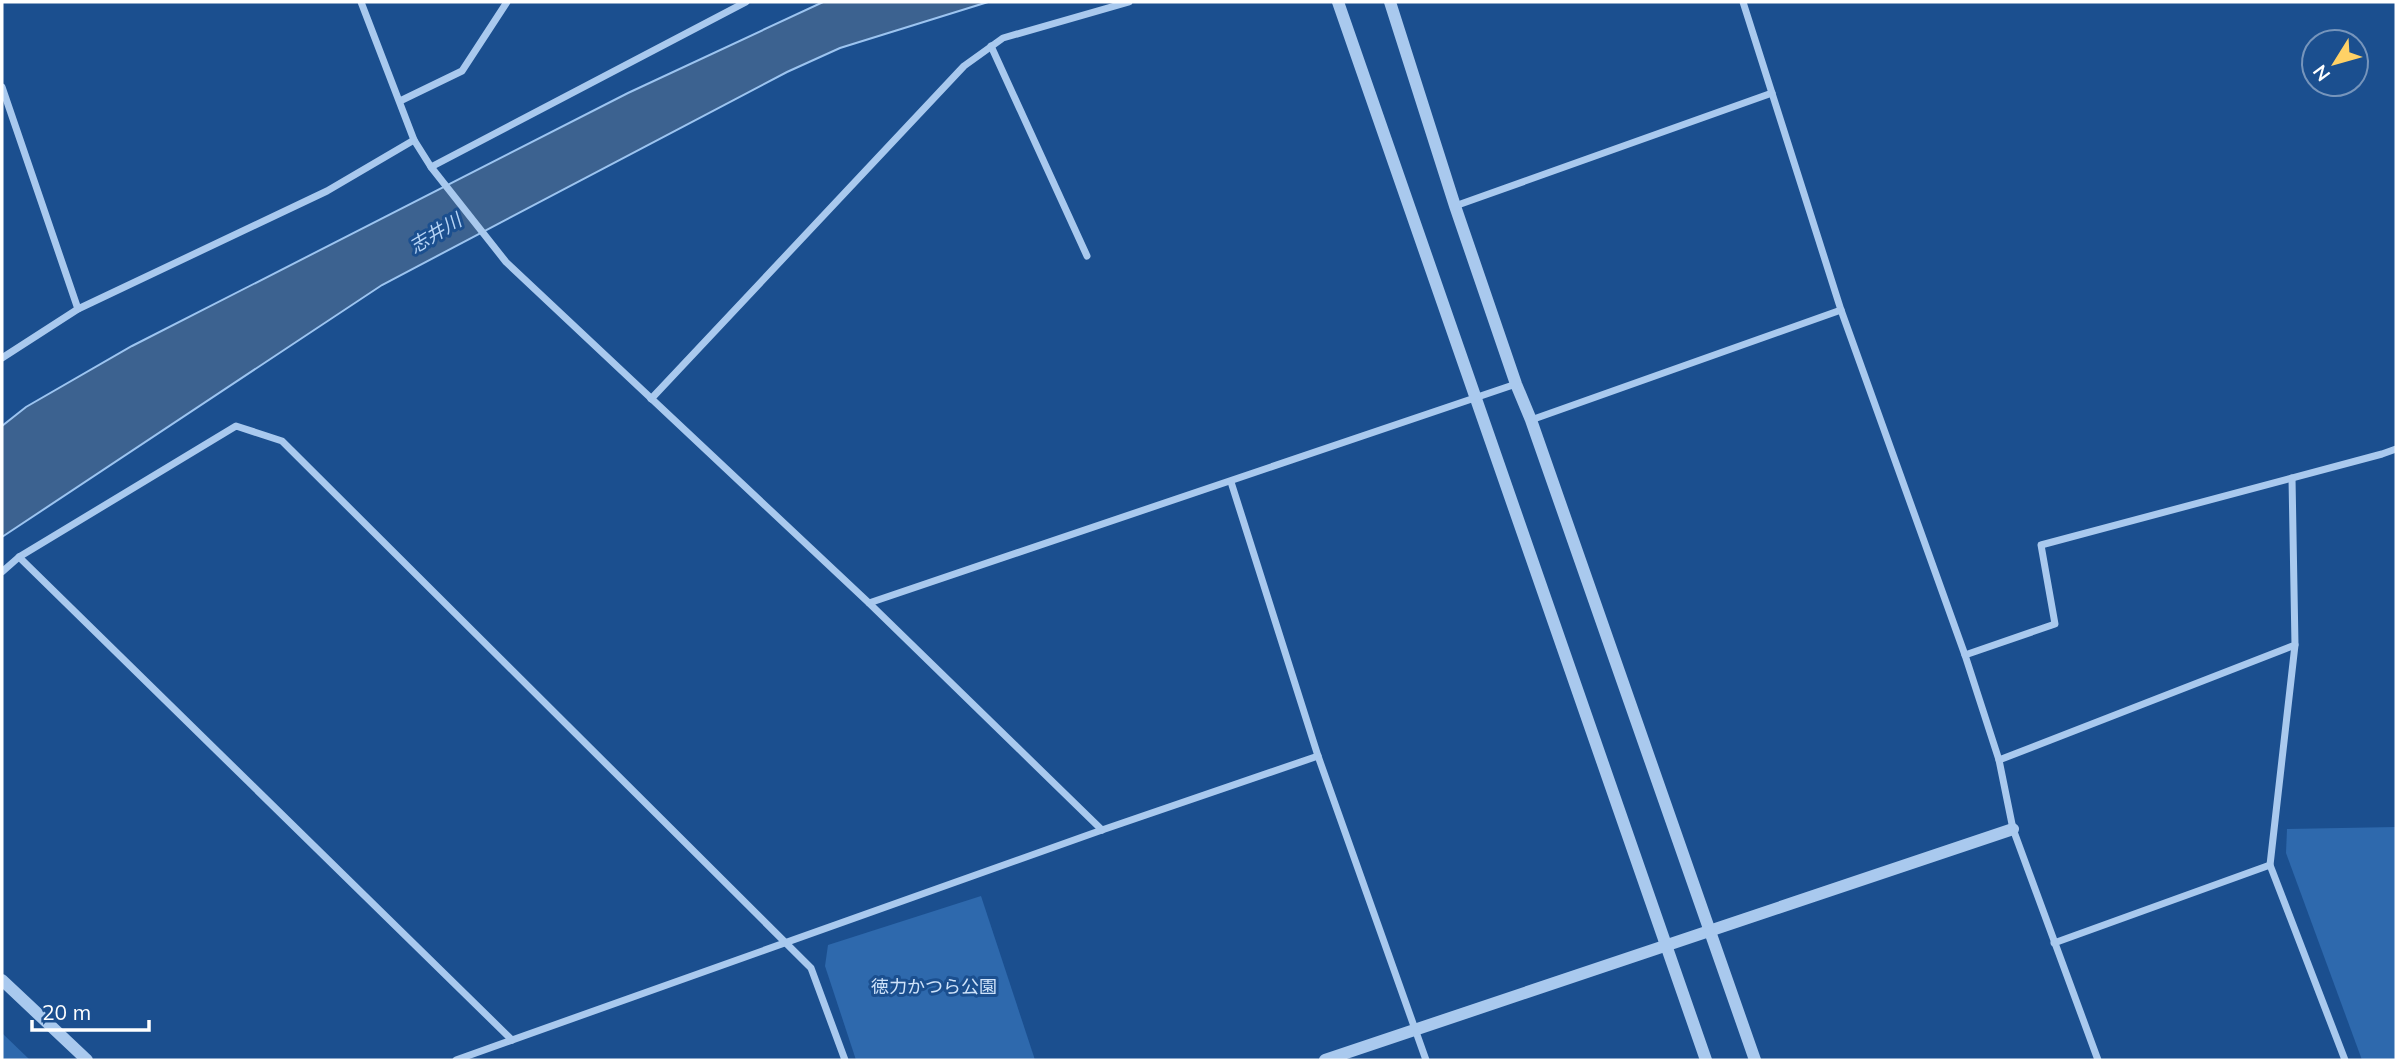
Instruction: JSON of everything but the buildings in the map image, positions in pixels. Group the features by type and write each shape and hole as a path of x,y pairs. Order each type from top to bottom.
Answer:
{"street":[{"path":"360,2 414,140 431,167 506,262 869,603 1102,830"},
{"path":"400,101 462,71 507,2"},
{"path":"431,167 746,2"},
{"path":"651,399 964,66 1003,38 1129,2"},
{"path":"1338,2 1706,1060"},
{"path":"1390,2 1455,206 1516,384 1755,1060"},
{"path":"1744,2 1841,310 1965,655 1999,760 2013,829 2098,1060"},
{"path":"991,46 1087,256"},
{"path":"2,87 78,309"},
{"path":"1455,206 1772,93"},
{"path":"2,358 78,309 327,191 414,140"},
{"path":"1531,421 1841,310"},
{"path":"869,603 1516,384"},
{"path":"2,572 19,557 236,426 282,441 788,942 811,968 845,1060"},
{"path":"1965,655 2055,624 2042,545 2396,449"},
{"path":"2292,478 2295,645 2270,865 2345,1060"},
{"path":"1231,482 1318,756 1426,1060"},
{"path":"19,557 512,1040"},
{"path":"1999,760 2295,645"},
{"path":"456,1060 1318,756"},
{"path":"1325,1060 2013,829"},
{"path":"2053,943 2270,865"},
{"path":"2,979 86,1060"}],"green space":[{"path":"2396,827 2396,1060 2362,1060 2286,853 2287,829"},
{"name":"徳力かつら公園","path":"981,896 1035,1060 856,1060 825,966 828,945"},
{"path":"2,1033 30,1060 2,1060"}],"water":[{"name":"志井川","path":"823,2 988,2 840,48 787,72 382,285 2,537 2,426 26,407 132,346 628,93"}]}
